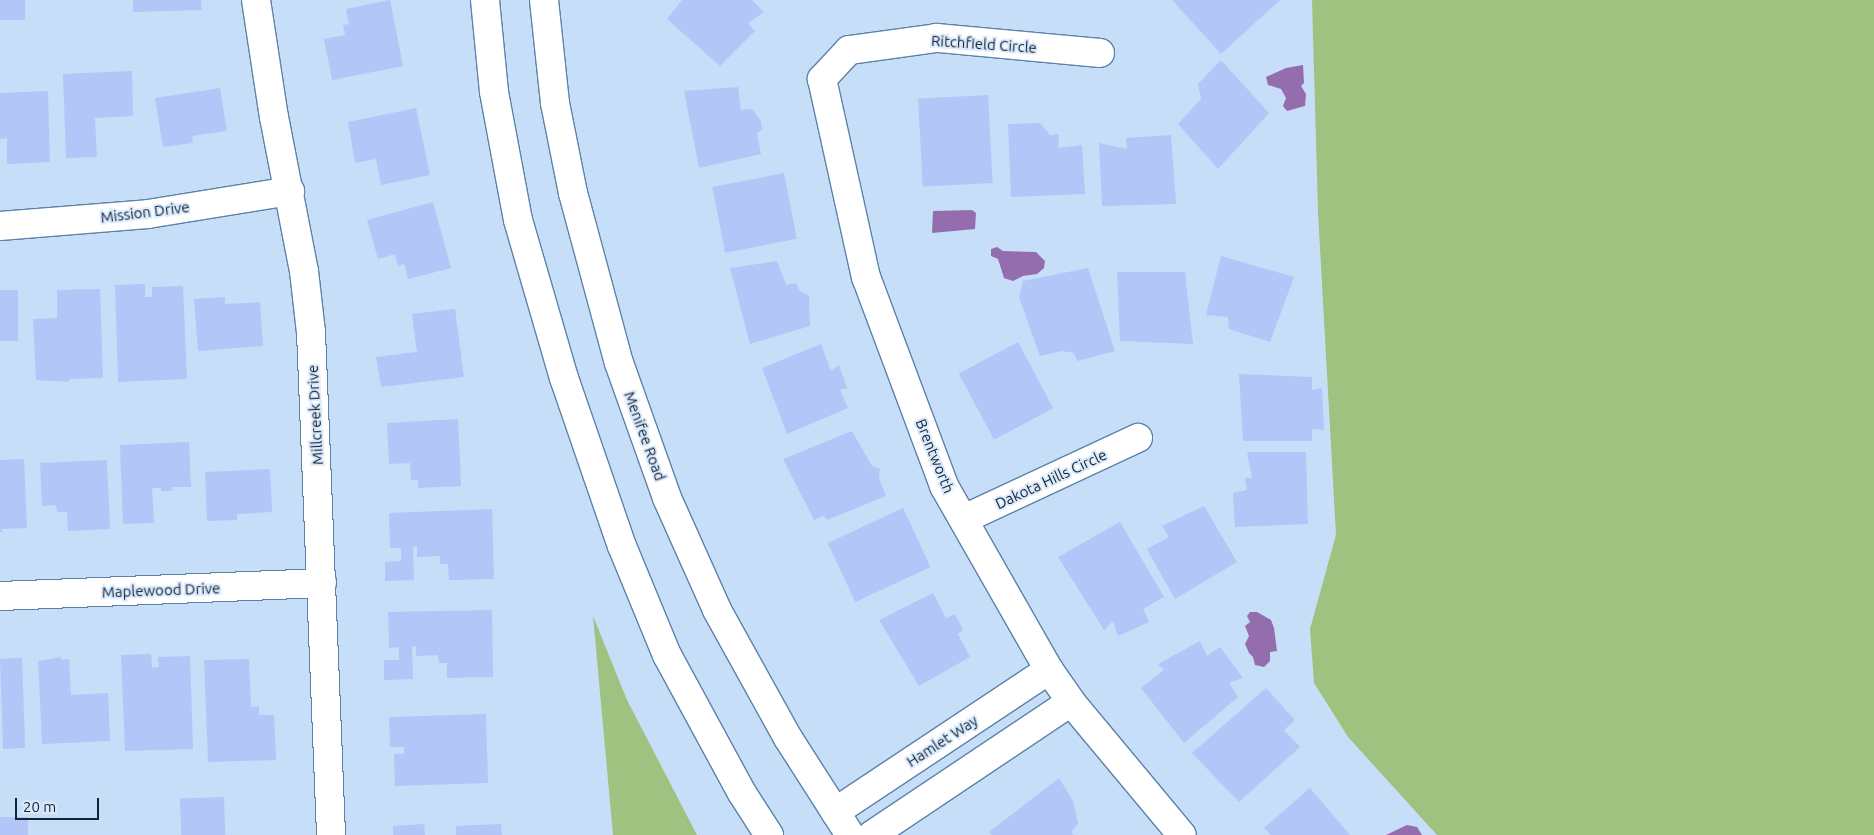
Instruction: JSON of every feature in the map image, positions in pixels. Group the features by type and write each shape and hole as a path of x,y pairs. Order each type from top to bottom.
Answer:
{"street":[{"name":"Millcreek Drive","path":"256,0 274,116 304,271 311,332 331,835"},
{"path":"485,0 494,92 518,220 567,387 622,546 667,655 733,776 769,835"},
{"name":"Menifee Road","path":"544,0 555,103 574,193 619,363 664,489 717,610 788,738 850,835"},
{"name":"Ritchfield Circle","path":"822,79 849,50 937,38 1100,53"},
{"name":"Brentworth","path":"822,79 866,277 944,486 1049,670 1071,702 1182,835"},
{"name":"Mission Drive","path":"0,226 148,214 290,191"},
{"name":"Dakota Hills Circle","path":"964,520 1138,438"},
{"name":"Maplewood Drive","path":"0,596 322,583"},
{"name":"Hamlet Way","path":"835,812 1049,670"},
{"path":"872,835 1071,702"}],"green space":[{"path":"1312,0 1874,0 1874,835 1437,835 1348,737 1314,683 1310,629 1336,535 1318,212"},
{"path":"593,616 627,700 697,835 613,835"}],"shaded area":[{"path":"1303,65 1304,83 1301,86 1306,94 1305,106 1287,111 1283,106 1286,98 1281,89 1268,85 1266,77 1286,68"},
{"path":"972,210 976,213 975,229 932,233 933,211"},
{"path":"997,247 1003,251 1036,252 1045,261 1044,268 1037,274 1023,276 1013,281 1004,278 998,259 991,256 991,249"},
{"path":"1250,612 1257,612 1271,620 1274,628 1277,651 1270,652 1270,661 1264,667 1255,665 1253,657 1245,644 1249,636 1245,626 1250,622 1247,616"},
{"path":"1407,825 1417,827 1422,835 1386,835"}],"building":[{"path":"0,0 25,0 25,20 0,20"},
{"path":"133,0 201,0 202,10 133,12"},
{"path":"390,0 403,66 332,80 324,39 345,35 343,25 349,24 346,9"},
{"path":"682,0 752,0 764,12 748,23 755,31 720,66 667,19"},
{"path":"1172,0 1280,0 1221,54"},
{"path":"1221,60 1269,113 1218,169 1178,124 1201,99 1198,84"},
{"path":"132,71 133,116 95,118 97,157 66,158 63,74"},
{"path":"738,87 741,110 752,109 761,121 762,130 757,133 761,154 699,168 684,91"},
{"path":"220,88 227,131 192,136 193,143 163,147 155,98"},
{"path":"48,91 50,162 7,164 7,138 0,139 0,93"},
{"path":"988,95 993,183 923,187 918,99"},
{"path":"416,108 430,175 381,185 376,159 355,163 348,122"},
{"path":"1040,123 1050,135 1059,134 1058,148 1082,145 1085,194 1011,197 1008,124"},
{"path":"1171,135 1176,204 1102,206 1099,143 1127,149 1126,138"},
{"path":"784,173 797,239 725,253 712,187"},
{"path":"433,202 451,268 408,279 404,264 398,266 395,254 378,259 367,220"},
{"path":"1221,256 1294,277 1270,342 1229,329 1228,317 1206,315"},
{"path":"777,261 786,285 796,283 800,291 809,296 810,326 750,344 730,268"},
{"path":"1088,268 1115,351 1077,361 1074,353 1062,351 1040,356 1019,297 1023,281"},
{"path":"1117,272 1185,272 1193,344 1120,341"},
{"path":"145,284 145,297 152,297 152,287 183,286 187,379 118,382 115,285"},
{"path":"100,289 103,378 69,379 69,382 36,380 33,319 57,318 57,290"},
{"path":"0,290 18,290 18,341 0,341"},
{"path":"225,297 225,304 260,302 263,346 198,351 194,299"},
{"path":"455,309 464,377 381,387 376,357 417,352 412,314"},
{"path":"1018,342 1053,408 994,440 959,373"},
{"path":"821,344 831,371 839,365 847,388 840,390 848,408 787,434 762,368"},
{"path":"1239,374 1312,377 1312,390 1322,388 1324,430 1312,429 1312,441 1243,441"},
{"path":"458,419 461,486 418,488 418,480 411,480 410,463 389,464 387,423"},
{"path":"852,431 872,466 880,469 879,478 886,496 827,520 824,516 814,520 783,459"},
{"path":"189,442 191,487 171,487 172,491 161,491 161,488 152,488 154,523 123,524 120,445"},
{"path":"1247,452 1306,452 1308,524 1235,527 1233,493 1247,490 1245,478 1252,478"},
{"path":"24,459 27,528 2,529 2,532 0,532 0,460"},
{"path":"107,460 110,529 68,531 67,512 57,512 56,505 42,506 40,463"},
{"path":"270,469 272,512 237,514 237,520 207,521 205,472"},
{"path":"1204,506 1237,562 1175,599 1147,549 1169,537 1162,526"},
{"path":"903,508 930,567 855,602 828,543"},
{"path":"492,509 494,579 449,580 448,564 440,564 440,556 417,557 417,546 413,547 414,580 385,581 385,562 401,561 401,548 390,548 389,513"},
{"path":"1120,522 1164,597 1143,609 1149,622 1118,636 1113,621 1104,630 1058,557"},
{"path":"933,593 946,618 955,614 963,630 958,634 970,657 919,686 879,620"},
{"path":"492,610 493,677 447,678 447,663 439,663 438,655 416,656 416,646 412,647 413,679 384,680 384,660 399,660 399,647 389,648 388,612"},
{"path":"1200,641 1207,656 1220,647 1243,678 1229,683 1238,697 1184,743 1141,688 1164,670 1158,664"},
{"path":"151,654 152,668 159,667 158,657 190,656 193,749 125,751 121,655"},
{"path":"61,657 61,660 69,659 71,695 108,693 110,741 42,744 38,661"},
{"path":"22,658 25,748 3,749 0,659"},
{"path":"249,659 251,707 259,706 259,715 274,715 276,760 208,762 204,660"},
{"path":"1266,688 1295,720 1284,730 1300,747 1239,802 1192,753"},
{"path":"486,714 488,783 395,786 394,754 404,754 404,747 390,747 389,717"},
{"path":"1059,778 1073,801 1078,824 1071,832 1074,835 992,835 989,832"},
{"path":"1310,788 1350,835 1271,835 1264,828"},
{"path":"224,797 225,835 181,835 180,799"},
{"path":"0,817 28,817 28,835 0,835"},
{"path":"424,824 425,835 393,835 393,826"},
{"path":"501,824 502,835 456,835 456,826"}]}
